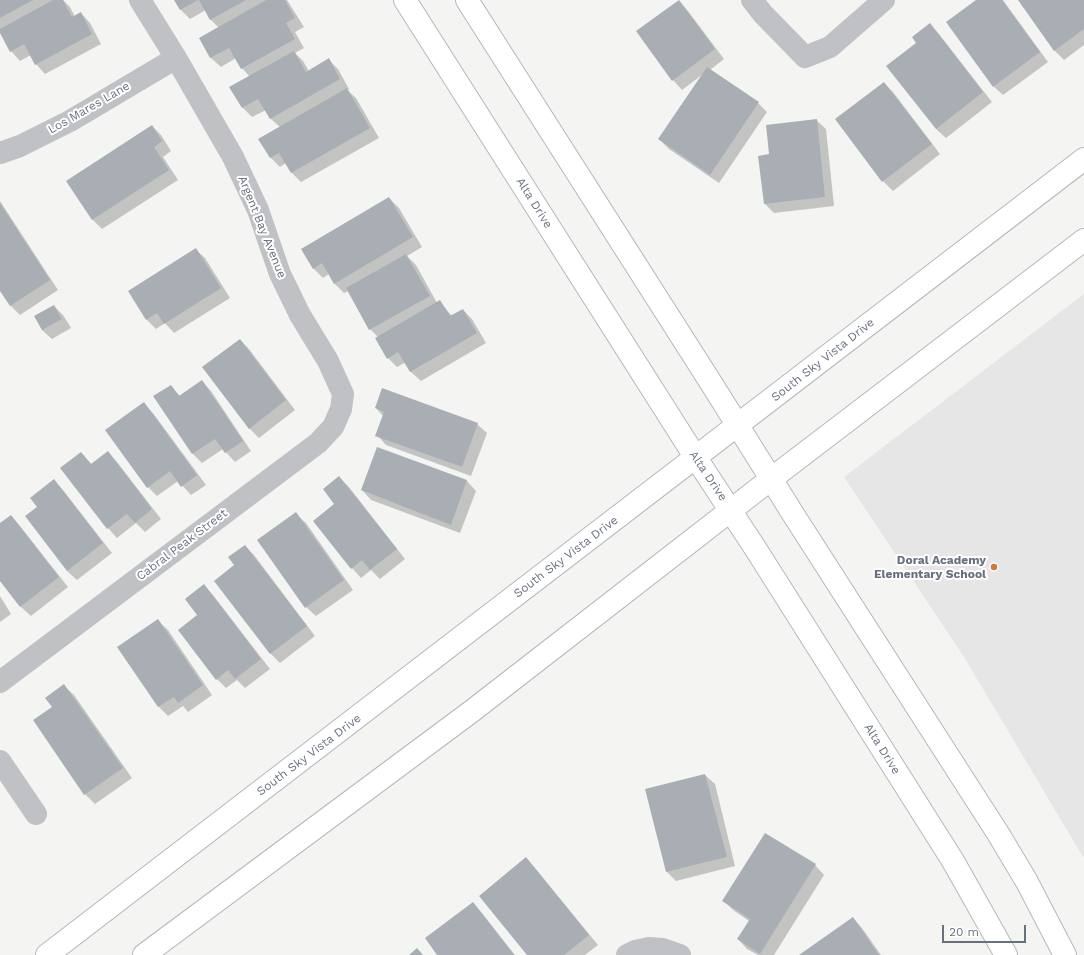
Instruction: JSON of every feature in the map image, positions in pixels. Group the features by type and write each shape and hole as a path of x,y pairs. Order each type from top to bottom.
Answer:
{"main road":[{"name":"Alta Drive","path":"405,0 953,861 1006,955"},
{"path":"467,0 999,835 1027,882 1065,955"},
{"name":"South Sky Vista Drive","path":"47,955 1084,159"},
{"path":"144,955 472,711 771,479 1084,240"}],"street":[{"name":"Argent Bay Avenue","path":"140,0 176,58 233,156 258,210 280,274 300,315 328,361 343,394"},
{"path":"752,0 763,14 805,57 830,47 884,0"},
{"name":"Los Mares Lane","path":"0,153 20,146 70,121 176,58"},
{"name":"Cabral Peak Street","path":"0,682 318,443 333,427 341,409 343,394"},
{"path":"0,761 36,814"},
{"path":"627,955 635,951 649,948 672,952"}],"shaded area":[{"name":"Doral Academy Elementary School","path":"1084,294 1083,857 964,657 844,477"}],"building":[{"path":"0,0 33,0 0,18"},
{"path":"53,0 63,0 72,17 81,12 92,34 35,65 24,44 10,52 0,33 0,29"},
{"path":"174,0 198,0 180,10"},
{"path":"199,0 246,0 210,20"},
{"path":"266,0 285,0 295,18 286,23 295,39 241,69 229,48 210,58 199,38"},
{"path":"679,0 715,49 672,81 636,31"},
{"path":"976,0 1002,0 1040,52 993,87 946,22"},
{"path":"1018,0 1084,0 1084,29 1054,51"},
{"path":"930,23 983,92 936,129 886,66 916,43 912,37"},
{"path":"294,51 306,72 329,58 340,79 270,119 258,99 242,108 229,87"},
{"path":"707,67 759,102 710,175 658,139"},
{"path":"884,82 932,144 882,182 835,119"},
{"path":"347,88 370,128 291,173 279,153 270,158 258,139"},
{"path":"817,119 825,197 764,204 758,156 769,154 766,125"},
{"path":"152,125 162,141 154,147 169,170 92,220 66,181"},
{"path":"389,197 413,237 334,284 322,263 313,269 301,249"},
{"path":"0,203 50,280 10,306 0,291"},
{"path":"196,248 221,288 164,324 157,313 146,320 128,291"},
{"path":"406,254 430,296 369,330 346,288"},
{"path":"440,300 450,316 463,309 477,333 410,372 398,352 387,359 375,338"},
{"path":"54,305 62,319 42,330 34,316"},
{"path":"240,339 286,400 249,429 202,367"},
{"path":"202,380 243,441 225,453 215,439 192,454 153,396 171,385 179,396"},
{"path":"382,388 478,423 462,467 375,436 384,412 375,408"},
{"path":"144,402 197,475 181,487 170,471 147,488 105,430"},
{"path":"377,447 467,480 451,525 361,490"},
{"path":"108,451 152,509 135,523 127,514 107,529 60,468 81,452 91,464"},
{"path":"339,476 397,549 370,570 362,560 351,569 313,521 334,504 323,489"},
{"path":"54,479 103,543 67,571 25,516 37,507 30,498"},
{"path":"296,512 344,580 305,608 257,540"},
{"path":"11,515 59,577 20,607 0,581 0,523"},
{"path":"245,545 307,626 270,654 214,581 234,565 228,557"},
{"path":"204,584 261,659 235,679 228,670 216,680 178,630 197,615 185,599"},
{"path":"158,619 203,685 178,703 174,697 158,707 117,647"},
{"path":"64,684 123,768 84,795 33,720 52,707 45,698"},
{"path":"705,774 727,857 666,872 645,789"},
{"path":"765,833 816,864 760,954 737,939 750,919 722,901"},
{"path":"526,857 589,935 564,955 527,955 479,896"},
{"path":"473,902 514,955 437,955 425,938"},
{"path":"853,917 879,955 799,955"},
{"path":"417,948 423,955 409,955"}],"place":[{"name":"Doral Academy Elementary School","path":"994,567"}]}
